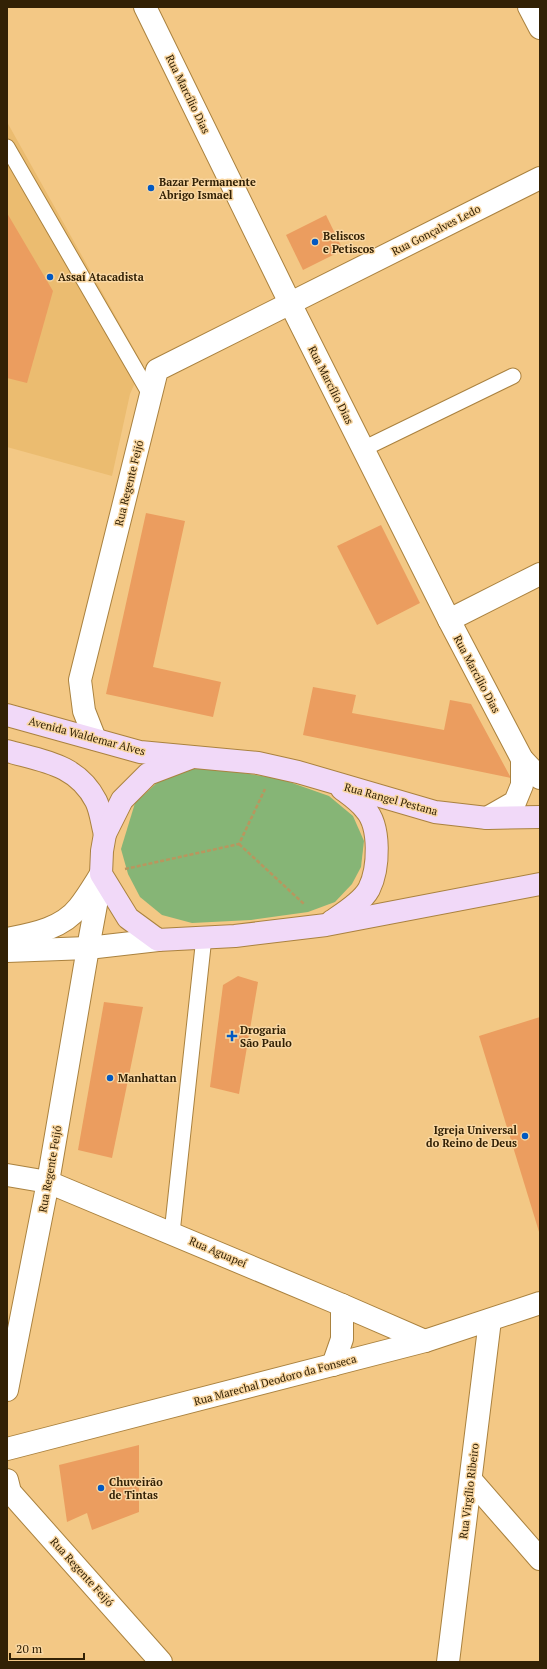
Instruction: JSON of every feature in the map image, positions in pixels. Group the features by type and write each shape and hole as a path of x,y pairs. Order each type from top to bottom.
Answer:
{"main road":[{"name":"Avenida Waldemar Alves","path":"7,715 140,752 190,758 258,763 275,767"},
{"path":"7,751 58,765 80,779 96,802 105,834"},
{"path":"190,758 148,774 122,800 105,834 102,851 101,874 128,918 158,940 235,936 326,925 540,884"},
{"path":"275,767 337,784 366,810 374,827 377,849 374,875 369,890 351,909 326,925"},
{"name":"Rua Rangel Pestana","path":"337,784 435,812 487,818 540,818"}],"street":[{"name":"Rua Marcílio Dias","path":"145,7 290,303 449,620 522,759 540,778"},
{"path":"529,7 540,28"},
{"name":"Rua Gonçalves Ledo","path":"290,303 540,178"},
{"name":"Rua Regente Feijó","path":"95,739 84,711 80,680 157,370 290,303"},
{"path":"449,620 540,574"},
{"name":"Rua Marcílio Dias","path":"487,818 515,802 522,785 522,759"},
{"name":"Rua Regente Feijó","path":"7,1390 48,1182 101,874"},
{"path":"7,939 42,931 66,920 78,908 101,874"},
{"path":"7,951 88,948 158,940"},
{"name":"Rua Aguapeí","path":"7,1175 48,1182 342,1304 425,1341"},
{"path":"333,1365 342,1338 342,1304"},
{"name":"Rua Marechal Deodoro da Fonseca","path":"7,1449 425,1341 540,1304"},
{"name":"Rua Virgílio Ribeiro","path":"448,1662 490,1320"},
{"name":"Rua Regente Feijó","path":"7,1480 10,1492 155,1660"},
{"path":"471,1480 540,1559"}],"lane":[{"path":"7,147 151,396"},
{"path":"363,449 513,376"},
{"path":"172,1233 204,937"}],"path":[{"path":"239,844 275,767"},
{"path":"101,874 239,844"},
{"path":"239,844 326,925"}],"shaded area":[{"name":"Assaí Atacadista","path":"7,122 143,365 130,394 112,476 7,447"}],"green space":[{"path":"194,768 231,771 281,779 329,796 353,816 364,841 361,867 352,884 335,902 308,912 251,920 192,923 162,915 140,897 128,874 121,849 135,803 161,779"}],"building":[{"path":"7,213 53,291 27,383 7,378"},
{"name":"Beliscos e Petiscos","path":"326,215 343,250 303,270 286,235"},
{"path":"146,513 185,521 153,667 221,682 213,717 106,694"},
{"path":"381,525 420,603 377,625 337,546"},
{"path":"313,687 356,695 352,713 444,730 450,700 471,704 511,778 303,735"},
{"name":"Drogaria São Paulo","path":"238,976 258,982 239,1094 210,1087 223,985"},
{"name":"Manhattan","path":"104,1002 143,1007 112,1158 78,1150"},
{"name":"Igreja Universal do Reino de Deus","path":"540,1017 540,1235 479,1036"},
{"name":"Chuveirão de Tintas","path":"139,1445 139,1512 92,1530 87,1513 67,1522 59,1465"}],"place":[{"name":"Bazar Permanente Abrigo Ismael","path":"151,188"},
{"name":"Beliscos e Petiscos","path":"315,242"},
{"name":"Assaí Atacadista","path":"50,277"},
{"name":"Drogaria São Paulo","path":"232,1036"},
{"name":"Manhattan","path":"110,1078"},
{"name":"Igreja Universal do Reino de Deus","path":"525,1136"},
{"name":"Chuveirão de Tintas","path":"101,1488"}]}
